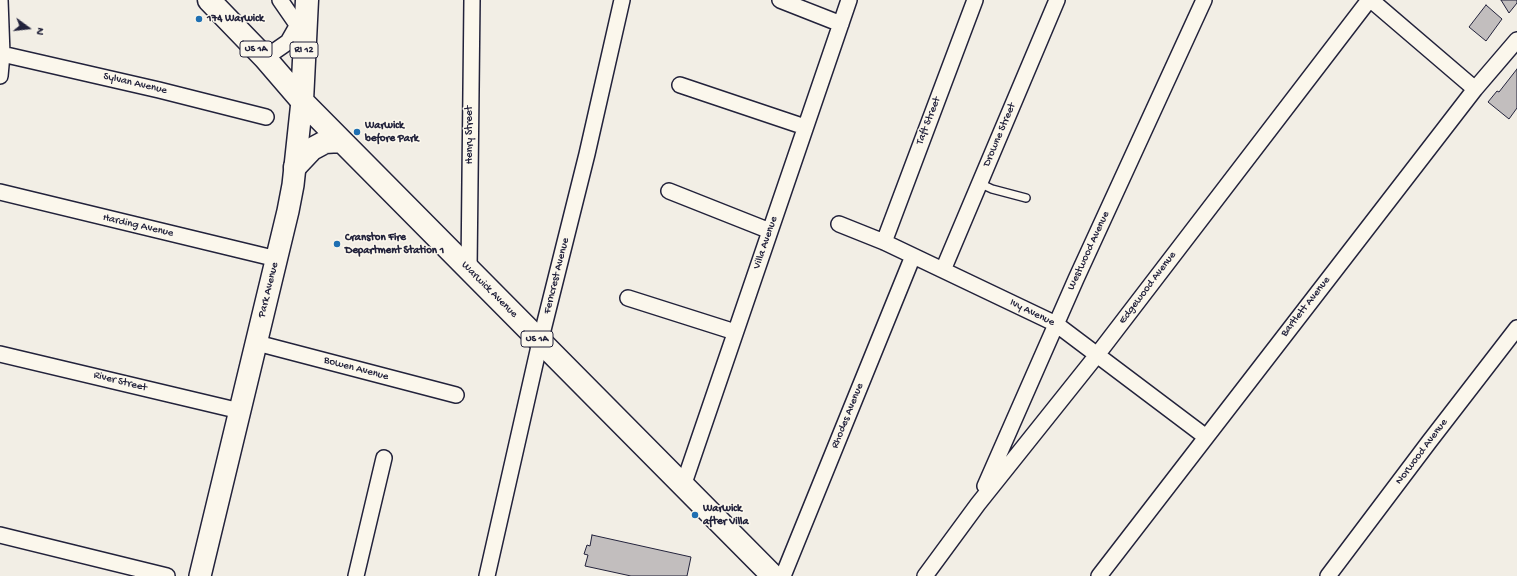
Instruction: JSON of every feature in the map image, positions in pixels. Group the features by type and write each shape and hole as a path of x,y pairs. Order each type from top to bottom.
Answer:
{"main road":[{"name":"Warwick Avenue","path":"209,0 342,141 773,576"},
{"name":"Park Avenue","path":"200,576 291,198 302,100 304,12"},
{"path":"295,167 312,149 325,142 342,141"}],"street":[{"path":"0,0 2,54 0,76"},
{"path":"265,58 288,42 304,12 280,0"},
{"name":"Henry Street","path":"469,270 472,0"},
{"name":"Ferncrest Avenue","path":"488,576 540,342 587,154 622,0"},
{"path":"780,0 841,24"},
{"name":"Villa Avenue","path":"683,486 849,0"},
{"name":"Taft Street","path":"884,242 975,0"},
{"name":"Drowne Street","path":"942,270 1057,0"},
{"name":"Westwood Avenue","path":"978,504 1056,324 1204,0"},
{"path":"1370,0 1475,89"},
{"name":"Edgewood Avenue","path":"925,576 978,504 1097,355 1370,0"},
{"name":"Bartlett Avenue","path":"1100,576 1475,89 1517,40"},
{"name":"Sylvan Avenue","path":"2,54 159,90 266,117"},
{"path":"680,85 806,127"},
{"path":"669,191 770,231"},
{"name":"Harding Avenue","path":"0,192 277,259"},
{"name":"Ivy Avenue","path":"839,224 884,242 1056,324 1206,437"},
{"name":"Rhodes Avenue","path":"783,576 913,256"},
{"path":"628,298 735,332"},
{"name":"Norwood Avenue","path":"1328,576 1517,328"},
{"name":"Bowen Avenue","path":"257,343 456,395"},
{"name":"River Street","path":"0,354 240,411"},
{"path":"356,576 384,458"},
{"path":"0,535 167,576"}],"lane":[{"path":"979,183 992,189 1026,198"}],"building":[{"path":"1501,0 1517,0 1517,3 1509,13"},
{"path":"1486,5 1502,19 1486,41 1469,27"},
{"path":"1517,69 1517,108 1509,119 1488,102 1497,91 1499,92"},
{"path":"592,535 691,557 687,576 631,576 585,566 588,555 584,554 587,545 590,546"}],"place":[{"name":"174 Warwick","path":"199,19"},
{"name":"Warwick before Park","path":"357,132"},
{"name":"Cranston Fire Department Station 1","path":"337,244"},
{"name":"Warwick after Villa","path":"695,515"}]}
